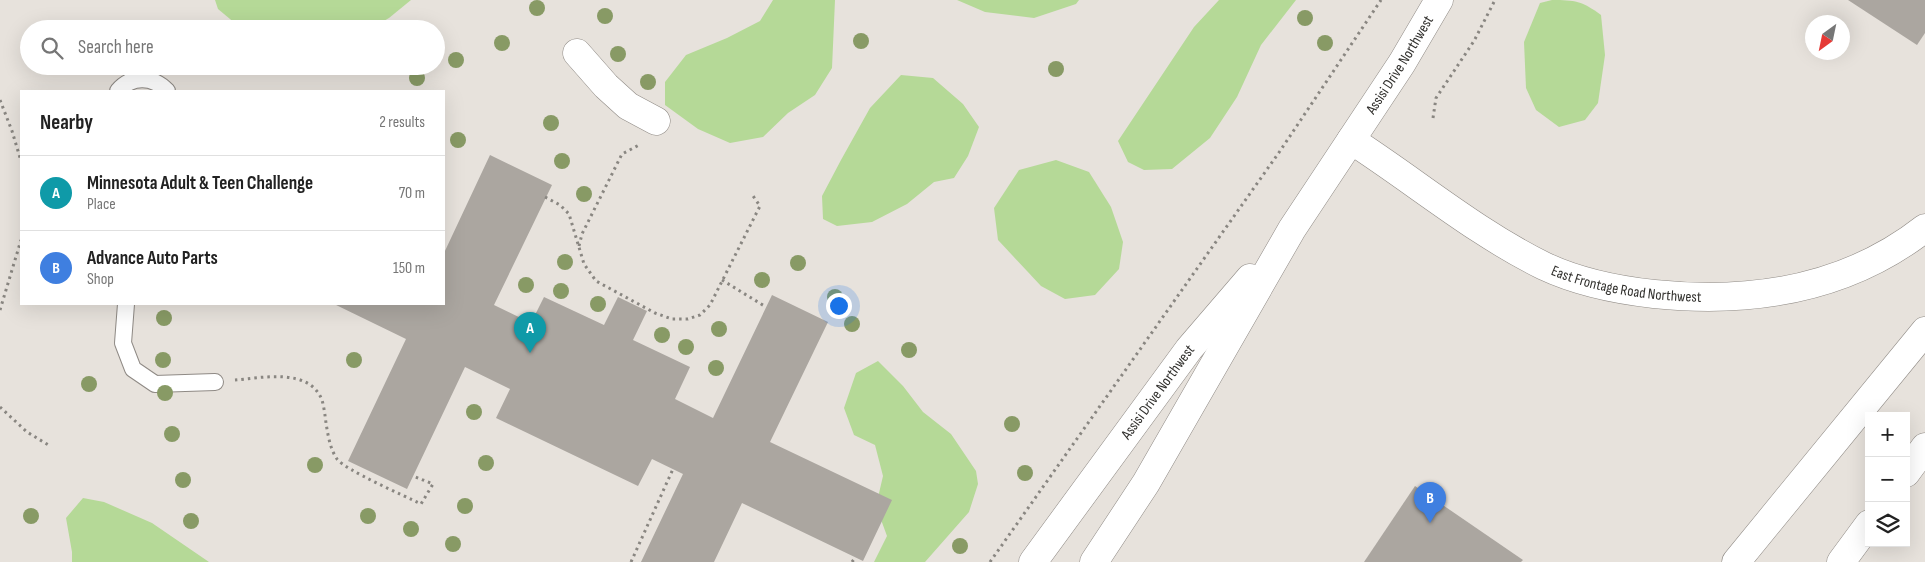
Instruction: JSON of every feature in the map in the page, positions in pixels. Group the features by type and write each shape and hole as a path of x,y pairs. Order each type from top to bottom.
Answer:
{"main road":[{"name":"Assisi Drive Northwest","path":"1094,562 1146,483 1292,229 1402,63 1439,0"},
{"path":"577,53 606,86 651,131"},
{"name":"East Frontage Road Northwest","path":"1352,140 1454,213 1544,265 1597,284 1635,292 1691,298 1738,297 1796,289 1831,280 1895,248 1925,228"},
{"name":"Assisi Drive Northwest","path":"1032,562 1189,349 1292,229"},
{"path":"1736,562 1925,331"},
{"path":"1910,468 1925,447"},
{"path":"1841,562 1865,529"}],"lane":[{"path":"119,90 132,80 142,79 160,84 166,90"},
{"path":"126,305 123,343 134,369 155,384 214,382"}],"path":[{"path":"990,562 1280,151 1382,0"},
{"path":"1433,118 1436,98 1474,41 1495,0"},
{"path":"0,100 20,158"},
{"path":"579,247 582,234 622,154 651,131"},
{"path":"545,197 560,205 569,214 584,264 596,281 655,313 672,319 688,319 700,314 710,306 760,206 752,193"},
{"path":"0,310 20,243"},
{"path":"722,280 766,307"},
{"path":"214,382 279,377 303,381 313,388 321,399 331,448 338,460 421,504 433,484 413,476"},
{"path":"0,407 27,432 50,446"},
{"path":"630,562 673,469"},
{"path":"852,562 855,558"}],"green space":[{"path":"215,0 411,0 386,20 231,20 218,9"},
{"path":"773,0 835,0 832,68 815,95 788,113 763,137 730,143 698,129 665,105 665,82 686,55 727,38 760,21"},
{"path":"957,0 1079,0 1076,4 1034,18 985,12"},
{"path":"1219,0 1296,0 1261,45 1237,97 1210,138 1172,169 1144,170 1128,162 1118,141 1194,27"},
{"path":"1552,0 1578,2 1601,15 1605,55 1598,103 1585,120 1559,127 1536,110 1526,88 1524,42 1540,3"},
{"path":"901,75 933,78 963,104 979,127 968,156 954,178 934,182 907,204 872,222 837,226 823,219 822,196 870,108"},
{"path":"1056,160 1089,172 1111,207 1123,242 1119,269 1095,295 1065,299 1041,286 998,240 994,208 1019,170"},
{"path":"878,361 903,386 923,412 951,434 976,471 978,484 969,512 925,562 874,562 887,536 876,506 883,476 875,445 854,435 844,408 856,373"},
{"path":"83,498 104,502 152,523 209,562 72,562 66,518"}],"building":[{"path":"1848,0 1925,0 1925,33 1917,45"},
{"path":"490,155 552,185 494,305 531,323 544,297 604,325 618,297 647,311 633,340 690,367 675,399 713,418 772,295 828,322 770,442 892,500 863,561 742,503 714,562 641,562 683,474 652,459 638,486 496,418 510,389 465,367 407,489 348,461 406,339 336,305 445,305 445,251"},
{"path":"1415,486 1523,560 1521,562 1364,562"}],"place":[{"name":"Minnesota Adult & Teen Challenge","path":"530,353"},
{"name":"Advance Auto Parts","path":"1430,523"}]}
